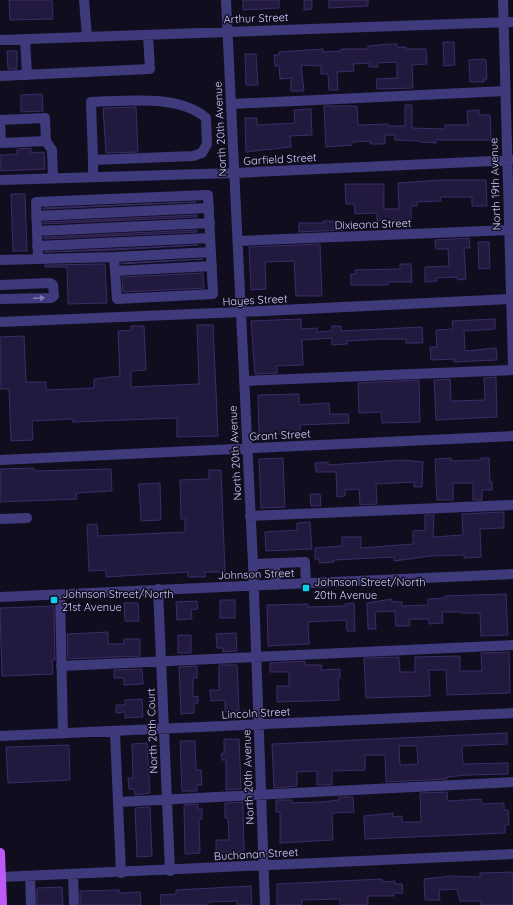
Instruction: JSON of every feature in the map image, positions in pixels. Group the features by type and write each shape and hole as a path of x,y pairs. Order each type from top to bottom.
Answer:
{"main road":[{"path":"0,853 2,905"}],"street":[{"path":"84,0 87,37"},
{"name":"North 20th Avenue","path":"226,0 254,586 265,905"},
{"name":"North 19th Avenue","path":"502,0 508,22 505,91 510,160 513,368"},
{"name":"Arthur Street","path":"0,40 508,22"},
{"path":"0,76 150,69 148,34"},
{"path":"25,39 27,75"},
{"path":"231,104 505,91"},
{"path":"93,160 193,156 202,153 208,144 206,118 194,109 186,106 143,100 91,102 93,177"},
{"path":"46,141 1,143 0,120 45,118 46,141 52,150 53,178"},
{"name":"Garfield Street","path":"0,180 234,173 510,160"},
{"path":"38,258 36,202 208,195 213,294 117,299 114,257"},
{"path":"37,231 210,223"},
{"name":"Dixieana Street","path":"238,242 511,230"},
{"path":"37,246 210,238"},
{"path":"0,260 38,258 40,260 211,252"},
{"path":"115,271 212,266"},
{"path":"0,285 50,283 53,285 54,296 52,298 0,299"},
{"name":"Hayes Street","path":"0,322 511,299"},
{"path":"244,381 513,368"},
{"name":"Grant Street","path":"0,460 513,436"},
{"path":"250,516 513,506"},
{"path":"0,519 27,518"},
{"path":"253,564 305,562 306,584"},
{"path":"275,563 276,585"},
{"name":"Johnson Street","path":"0,597 513,574"},
{"name":"North 20th Court","path":"158,589 170,871"},
{"path":"60,594 63,734"},
{"path":"61,666 513,645"},
{"name":"Lincoln Street","path":"0,736 163,730 513,713"},
{"path":"114,732 122,872"},
{"path":"118,802 513,782"},
{"name":"Buchanan Street","path":"1,877 170,871 513,854"},
{"path":"73,874 74,905"},
{"path":"30,876 31,905"}],"building":[{"path":"9,0 52,0 53,19 10,20"},
{"path":"243,0 279,0 279,8 243,10"},
{"path":"304,0 312,0 312,9 304,10"},
{"path":"329,0 368,0 368,6 329,8"},
{"path":"443,42 454,42 455,65 444,66"},
{"path":"397,44 397,47 406,47 406,49 426,49 427,64 412,65 413,88 377,89 376,79 397,78 397,62 378,63 378,67 369,67 369,63 353,64 354,71 337,72 338,90 329,90 328,74 321,74 321,66 301,65 304,91 291,91 291,78 280,79 279,66 275,66 274,55 279,55 279,52 323,49 323,52 341,51 341,49 368,49 368,46"},
{"path":"7,51 17,51 17,69 8,69"},
{"path":"245,54 256,54 258,85 246,85"},
{"path":"469,60 486,60 487,79 484,79 484,82 470,82"},
{"path":"42,94 43,111 21,112 21,95"},
{"path":"405,105 412,105 412,128 445,129 445,125 468,125 467,111 479,110 479,115 490,115 491,140 436,140 436,143 395,140 395,135 385,135 385,144 370,144 370,141 352,142 352,145 326,147 324,106 357,106 358,125 388,124 388,126 405,126"},
{"path":"136,107 138,152 106,153 103,108"},
{"path":"311,109 312,135 290,136 291,147 246,152 245,118 257,118 257,125 295,123 294,110"},
{"path":"31,148 31,153 44,152 45,169 0,171 0,155 17,154 17,149"},
{"path":"440,180 486,180 487,206 472,206 472,197 440,197 441,201 417,202 417,206 411,206 411,222 400,222 400,220 377,221 377,213 355,214 354,204 346,204 345,184 384,184 384,209 399,209 398,183"},
{"path":"11,194 25,194 27,251 13,251"},
{"path":"196,202 43,209 43,208"},
{"path":"197,215 197,217 43,224 43,222"},
{"path":"323,221 344,221 345,230 299,232 299,223 324,223"},
{"path":"197,230 197,232 44,239 44,237"},
{"path":"469,238 470,248 464,248 466,279 458,280 457,277 437,278 437,281 425,282 425,267 449,266 448,249 436,249 435,240"},
{"path":"478,242 489,242 490,268 479,269"},
{"path":"320,244 322,296 296,296 294,261 265,262 266,289 251,290 249,247"},
{"path":"198,245 114,250 44,252"},
{"path":"203,259 121,264 121,263"},
{"path":"105,264 107,303 68,304 67,267 45,267 45,265"},
{"path":"400,264 411,264 412,282 388,282 388,285 351,285 351,274 355,274 355,270 400,269"},
{"path":"203,273 204,288 123,292 122,277"},
{"path":"301,319 301,329 317,328 317,332 332,331 332,326 341,326 341,331 422,327 423,343 406,343 406,339 382,339 347,341 347,344 332,345 332,338 302,340 303,365 277,366 277,373 255,374 251,321"},
{"path":"495,319 495,329 464,331 465,351 496,348 497,360 454,362 454,359 431,360 430,347 437,347 436,330 453,329 452,321"},
{"path":"197,325 213,325 218,436 177,437 177,418 73,422 73,419 32,421 33,440 11,441 9,389 0,389 0,337 24,336 26,382 46,382 46,390 94,388 94,379 120,376 118,331 131,330 131,326 144,326 146,370 131,371 131,387 199,384"},
{"path":"496,377 497,417 436,420 434,380 450,379 451,401 485,400 484,378"},
{"path":"419,380 420,422 382,423 381,412 359,413 358,383"},
{"path":"299,394 299,405 329,403 330,414 348,414 349,423 300,425 300,433 259,435 258,395"},
{"path":"283,458 285,507 261,508 259,459"},
{"path":"451,458 452,461 481,460 481,458 489,458 490,482 492,482 492,490 482,490 482,500 473,500 473,483 453,483 453,500 437,500 435,459"},
{"path":"402,460 423,462 422,487 414,487 414,482 376,484 377,504 360,505 359,489 345,490 345,496 337,497 336,472 316,472 315,463 328,462 328,465"},
{"path":"34,468 34,471 111,469 112,491 76,493 77,499 0,502 0,469"},
{"path":"209,470 221,470 225,572 205,572 205,577 188,577 188,572 106,577 106,570 89,571 87,525 97,524 98,536 185,532 185,519 181,519 180,480 209,479"},
{"path":"160,483 161,520 141,521 139,484"},
{"path":"310,494 320,494 321,506 311,506"},
{"path":"504,512 504,528 480,529 481,557 464,558 464,555 431,556 394,561 394,557 334,560 334,562 319,563 319,559 315,559 315,548 342,546 342,537 361,537 361,548 413,544 413,531 425,530 425,515 434,515 433,537 463,535 462,514"},
{"path":"310,522 312,549 266,551 265,532 297,530 297,523"},
{"path":"506,594 508,635 481,636 480,613 462,612 442,612 443,623 429,624 429,619 409,619 410,626 396,626 395,611 375,612 376,629 368,629 367,603 392,599 392,602 402,602 402,606 428,605 428,599 445,598 445,596"},
{"path":"220,600 235,600 235,618 220,618"},
{"path":"197,601 198,609 191,610 192,619 177,620 176,602"},
{"path":"124,603 138,603 139,621 125,621"},
{"path":"354,603 355,631 347,631 346,620 308,622 309,644 268,646 267,605 308,604 308,607 345,606 345,604"},
{"path":"54,606 55,660 52,660 53,674 2,676 0,608"},
{"path":"108,632 108,644 124,644 124,639 140,639 140,656 68,659 67,634"},
{"path":"236,633 237,651 223,652 223,648 217,648 216,634"},
{"path":"178,635 191,635 191,653 178,653"},
{"path":"509,652 510,693 447,695 446,670 429,670 430,696 366,698 364,658 399,657 400,672 415,672 415,657 460,656 460,671 482,671 481,653"},
{"path":"305,661 305,665 322,665 321,670 340,669 340,678 338,679 339,700 277,702 277,686 289,686 289,672 270,672 270,663"},
{"path":"219,665 237,665 239,711 225,712 225,700 211,701 210,690 219,690"},
{"path":"197,666 197,678 193,678 193,697 198,696 198,703 194,704 194,713 181,714 179,667"},
{"path":"142,669 143,684 124,685 124,678 114,678 114,670"},
{"path":"142,699 143,717 125,718 125,712 116,713 116,705 125,705 125,700"},
{"path":"507,733 507,744 462,746 463,764 508,763 508,774 467,775 447,777 447,779 386,782 385,755 365,755 365,770 332,771 332,785 317,785 317,771 297,772 297,786 274,788 272,744","holes":["399,746 417,746 418,764 400,765"]},
{"path":"224,739 239,739 241,789 226,790 226,760 222,760 221,754 224,753"},
{"path":"180,741 195,741 196,770 201,770 202,785 197,785 197,791 182,791"},
{"path":"147,743 150,793 135,795 134,789 129,789 128,778 133,778 132,744"},
{"path":"69,745 70,780 8,783 6,747"},
{"path":"447,792 448,801 481,799 482,804 504,803 504,810 508,810 509,825 505,825 505,833 365,839 364,816 393,813 393,817 402,816 402,822 421,822 420,793"},
{"path":"339,797 353,797 354,812 332,813 333,840 280,843 280,812 276,812 276,800 292,800 292,803 320,802 339,800"},
{"path":"243,802 244,852 216,853 216,840 229,840 228,818 225,818 225,803"},
{"path":"198,804 198,809 202,809 202,819 199,819 200,853 185,854 184,805"},
{"path":"150,807 152,856 137,857 135,808"},
{"path":"513,872 513,905 481,905 481,901 460,901 457,889 439,890 440,900 425,900 424,879 450,876 480,877 480,873"},
{"path":"382,879 382,882 395,881 395,884 402,884 403,893 394,893 394,896 368,896 368,905 340,905 340,899 302,900 302,905 277,905 277,884"},
{"path":"251,886 252,905 237,905 237,901 208,902 208,905 161,905 160,895 176,894 176,890"},
{"path":"62,887 63,905 37,905 37,888"},
{"path":"119,890 119,893 140,892 141,905 80,905 80,891"}],"place":[{"name":"Johnson Street/North 20th Avenue","path":"306,588"},
{"name":"Johnson Street/North 21st Avenue","path":"54,600"}]}
